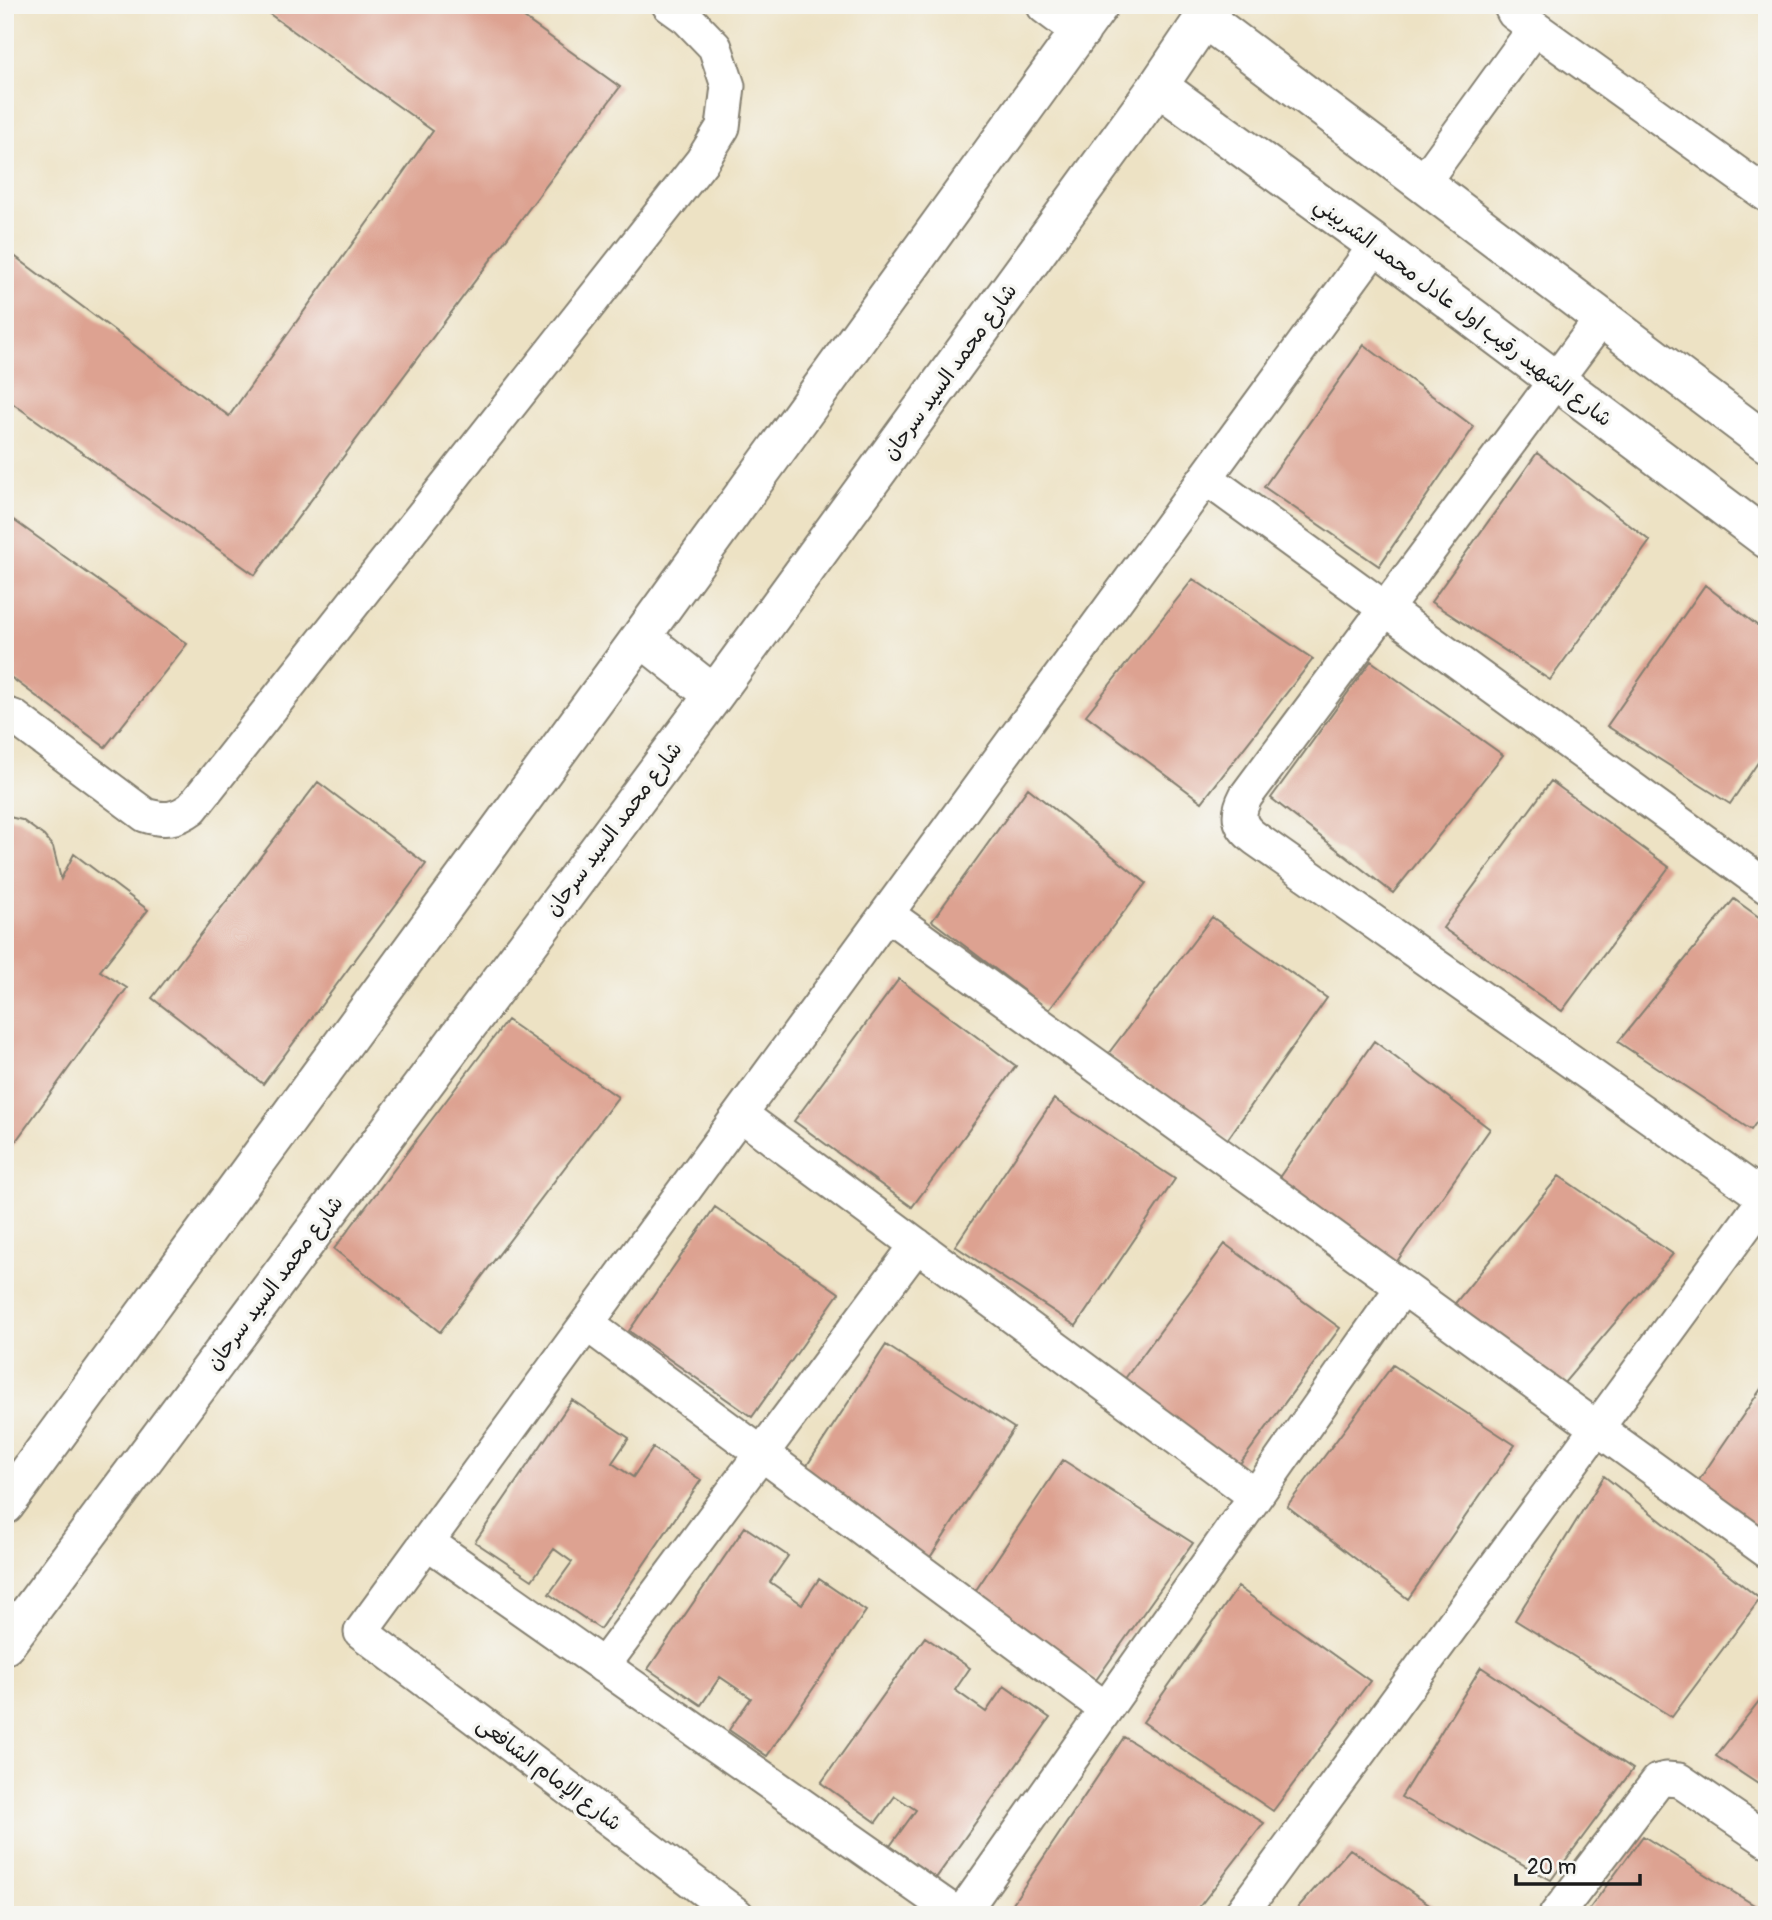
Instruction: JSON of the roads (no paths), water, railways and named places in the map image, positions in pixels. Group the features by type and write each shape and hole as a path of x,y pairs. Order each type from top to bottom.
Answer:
{"street":[{"path":"5,714 15,717 145,815 170,820 192,808 702,161 723,127 728,86 715,47 687,18 669,5"},
{"path":"5,1505 641,637 1090,18 1046,5"},
{"path":"1510,5 1514,13 1767,195"},
{"path":"1208,12 1422,184 1767,443"},
{"name":"شارع محمد السيد سرحان","path":"5,1645 714,695 1158,86 1208,12"},
{"path":"1422,184 1535,28"},
{"name":"شارع الشهيد رقيب اول عادل محمد الشربيني","path":"1158,86 1376,245 1767,539"},
{"path":"1376,245 427,1542 960,1915 1402,1288"},
{"path":"1240,1915 1766,1197 1246,832 1240,820 1240,807 1246,796 1602,318"},
{"path":"1206,478 1767,887"},
{"path":"641,637 714,695"},
{"path":"887,914 1767,1551"},
{"path":"740,1114 1255,1496"},
{"path":"603,1666 917,1245"},
{"path":"587,1324 1106,1709"},
{"name":"شارع الإمام الشافعى","path":"427,1542 361,1632 737,1915"},
{"path":"1556,1915 1658,1781 1679,1780 1767,1840"}]}
